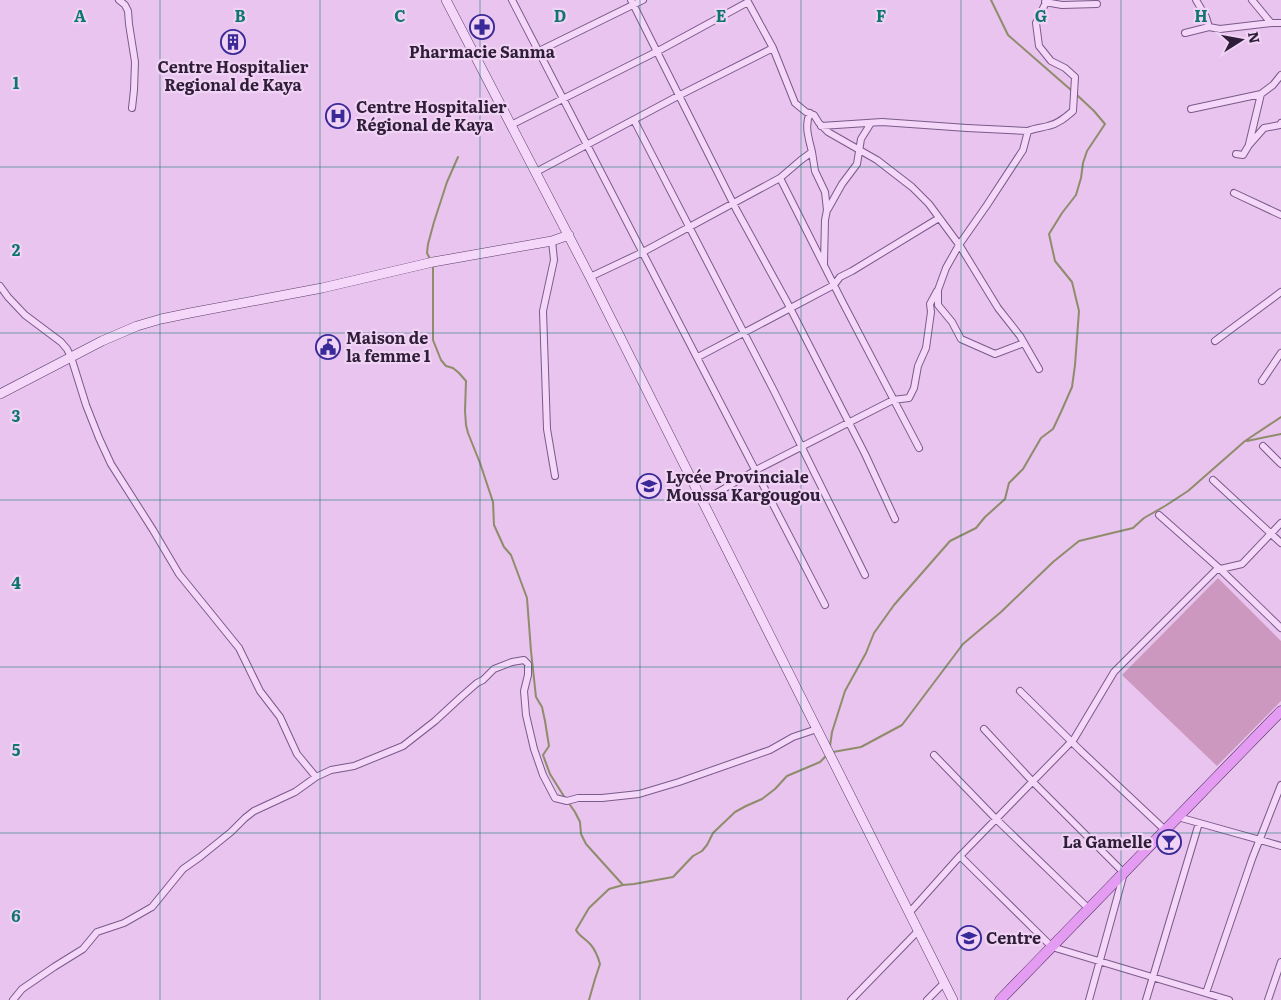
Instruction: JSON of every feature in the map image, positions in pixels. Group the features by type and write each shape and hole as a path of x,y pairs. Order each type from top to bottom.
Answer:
{"main road":[{"path":"446,0 590,277 953,1000"},
{"path":"3,393 119,334 161,319 322,288 433,262 552,241 569,236"},
{"path":"1000,1000 1281,711"}],"street":[{"path":"119,0 128,11 135,62 132,108"},
{"path":"512,0 698,357 824,605"},
{"path":"539,51 633,2 643,0"},
{"path":"1196,0 1206,17 1209,27"},
{"path":"1252,0 1271,23"},
{"path":"511,125 658,51 747,1 772,48 795,103 806,112 814,115 828,132 877,160 912,187 929,204 959,245 998,308 1020,336 1038,369"},
{"path":"822,126 882,122 1028,131 1058,123 1073,111 1075,77 1065,68 1050,61 1040,46 1036,23 1046,1 1062,5 1097,4"},
{"path":"633,2 733,203 849,422 894,519"},
{"path":"1185,33 1209,27 1220,29 1281,23"},
{"path":"536,172 772,48"},
{"path":"1191,109 1261,94 1281,75"},
{"path":"1249,145 1261,94"},
{"path":"810,113 807,120 808,136 815,171 825,192 827,210 824,264"},
{"path":"634,120 802,447 865,575"},
{"path":"827,210 842,184 857,164 861,139 871,123"},
{"path":"1236,154 1243,155 1264,128 1281,123"},
{"path":"702,501 756,470 849,422 894,400 908,398 914,388 918,366 926,348 931,312 930,304 938,290 946,268 959,245 1023,150 1028,131"},
{"path":"590,277 643,252 780,178 812,152"},
{"path":"780,178 919,448"},
{"path":"1234,193 1281,215"},
{"path":"698,357 834,285 840,277 939,218"},
{"path":"552,241 554,260 544,311 547,429 555,476"},
{"path":"0,286 26,315 61,342 67,349 98,438 111,464 153,530 178,574 239,648 260,690 280,717 296,754 316,777"},
{"path":"938,290 938,305 952,322 961,339 995,354 1024,343"},
{"path":"1215,341 1281,292"},
{"path":"1262,381 1281,353"},
{"path":"1262,446 1281,464"},
{"path":"1213,480 1281,543"},
{"path":"1159,515 1220,569 1281,628"},
{"path":"909,912 960,856 1074,739 1114,672 1216,570 1242,564 1281,523"},
{"path":"13,1000 22,989 83,949 96,932 124,923 152,907 182,869 200,857 254,811 295,792 316,777 331,770 354,766 403,746 435,722 460,697 494,669 524,660 528,664 528,675 524,691 526,715 534,749 543,775 555,798 567,801 578,798 602,798 639,794 770,750 793,737 817,729"},
{"path":"1020,691 1071,742 1165,830"},
{"path":"984,729 1033,782 1124,873 1089,1000"},
{"path":"934,755 996,820 1088,909"},
{"path":"1206,993 1259,840 1281,785"},
{"path":"1178,817 1281,846"},
{"path":"1146,1000 1199,823"},
{"path":"960,856 1052,947 1229,1000"},
{"path":"851,1000 918,931"},
{"path":"1268,1000 1281,962"},
{"path":"927,1000 944,983"}],"shaded area":[{"path":"1218,578 1281,641 1281,701 1217,766 1122,675"}],"waterway":[{"path":"991,0 1008,35 1071,90"},
{"path":"830,746 832,732 845,691 866,653 874,633 894,605 950,541 976,528 1005,499 1009,483 1023,469 1041,438 1053,429 1072,387 1079,311 1072,282 1055,261 1049,234 1076,195 1087,151 1105,124 1077,95"},
{"path":"430,259 427,253 434,222 447,182 458,157"},
{"path":"433,265 433,340 441,360 446,366 453,368 459,373 466,381 465,411 468,433 493,502 494,525 504,547 511,555 527,598 536,697 542,707 549,746 543,755 550,774 565,798"},
{"path":"833,752 861,747 902,725 963,644 1001,612 1053,562 1079,541 1133,528 1144,518 1188,491 1245,441 1281,417"},
{"path":"1247,441 1281,434"},
{"path":"589,1000 600,964 593,947 576,930 589,908 609,889 673,877 693,856 702,851 713,833 735,812 762,799 787,776 820,762 827,755"},
{"path":"568,802 580,822 581,834 586,844 623,885"}],"place":[{"name":"Pharmacie Sanma","path":"482,27"},
{"name":"Centre Hospitalier Regional de Kaya","path":"233,42"},
{"name":"Centre Hospitalier Régional de Kaya","path":"338,116"},
{"name":"Maison de la femme 1","path":"328,347"},
{"name":"Lycée Provinciale Moussa Kargougou","path":"649,486"},
{"name":"La Gamelle","path":"1169,842"},
{"name":"Centre","path":"969,938"}]}
